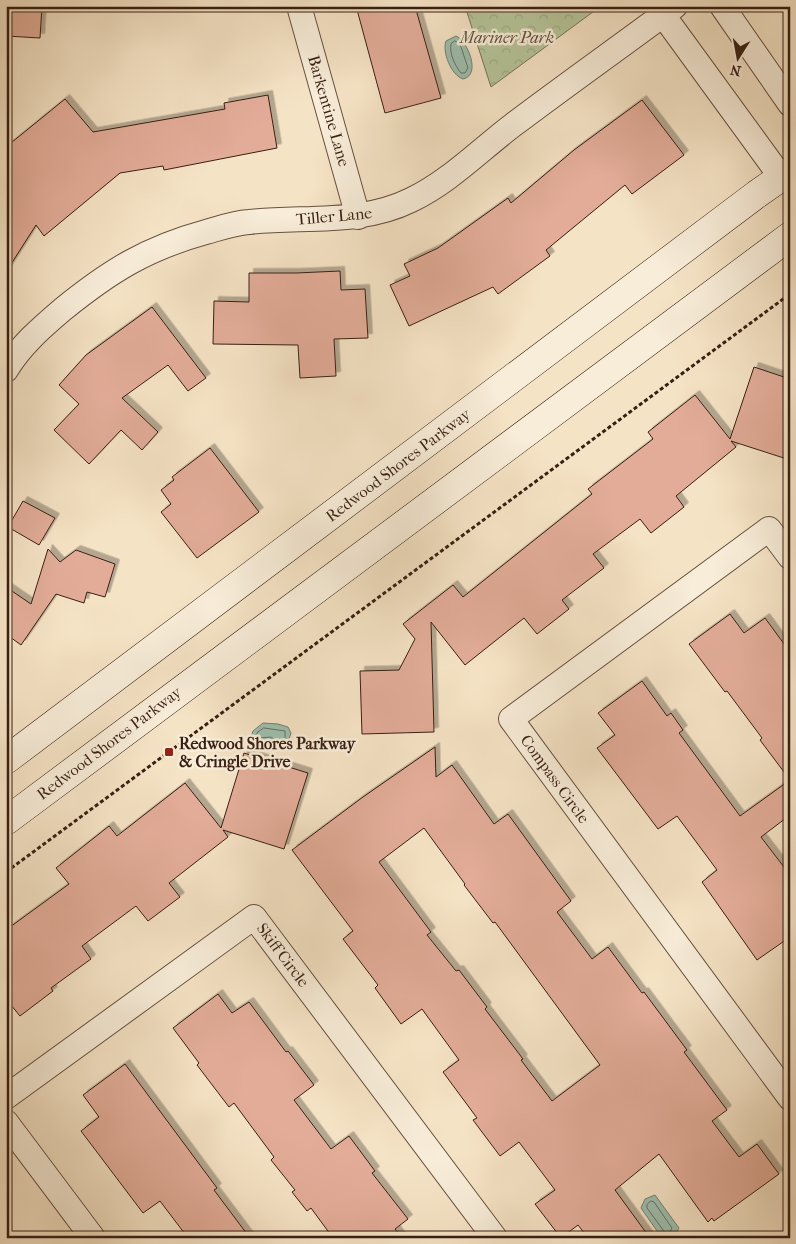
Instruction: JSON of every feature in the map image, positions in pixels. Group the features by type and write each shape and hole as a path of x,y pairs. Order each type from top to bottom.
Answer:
{"main road":[{"name":"Redwood Shores Parkway","path":"6,760 787,179"},
{"name":"Redwood Shores Parkway","path":"6,820 790,236"}],"street":[{"name":"Barkentine Lane","path":"299,6 358,217"},
{"path":"722,6 790,104"},
{"name":"Tiller Lane","path":"7,368 36,332 93,285 136,257 167,244 198,234 248,222 358,217 387,210 412,200 434,187 512,126 669,11"},
{"path":"669,11 787,179"},
{"name":"Compass Circle","path":"790,557 769,529 511,718 790,1098"},
{"name":"Skiff Circle","path":"6,1097 254,917 494,1238"},
{"path":"6,1122 92,1238"}],"path":[{"path":"6,872 790,294"}],"green space":[{"name":"Mariner Park","path":"465,6 601,6 491,87"}],"water":[{"path":"456,36 464,44 471,58 471,71 469,76 463,79 451,68 445,51 446,41"},
{"path":"263,723 288,727 291,733 287,745 281,747 269,742 259,743 251,737 253,731"},
{"path":"655,1195 679,1228 673,1237 662,1238 641,1208 645,1199"}],"building":[{"path":"6,6 42,6 40,38 6,36"},
{"path":"356,6 415,6 441,98 385,113"},
{"path":"268,95 277,148 164,170 163,166 120,173 44,236 36,225 6,272 6,147 65,99 93,132 225,109 224,103"},
{"path":"642,100 684,155 632,194 625,185 546,250 550,256 498,294 493,287 409,326 390,285 410,276 404,264 438,248 508,198 511,203 574,150"},
{"path":"340,271 341,290 365,289 368,338 334,339 336,376 300,378 298,345 213,344 214,301 249,302 249,273"},
{"path":"152,307 206,378 188,391 168,365 122,398 158,432 142,450 121,430 89,464 54,430 79,404 59,385 86,355"},
{"path":"754,367 790,379 790,460 731,441 736,447 676,496 684,507 651,533 640,519 593,554 604,568 562,600 569,609 537,634 524,618 465,665 431,622 434,732 362,734 360,671 399,670 415,639 403,624 453,585 463,597 592,494 588,489 653,439 648,432 695,395 730,439"},
{"path":"210,448 259,512 197,558 161,512 171,504 161,490 174,480 172,477"},
{"path":"23,501 55,518 39,545 8,527"},
{"path":"48,549 60,562 76,550 115,564 105,597 87,592 84,603 56,594 21,645 6,634 6,587 31,604"},
{"path":"730,614 744,633 765,618 790,652 790,780 760,740 762,738 689,644"},
{"path":"642,681 667,716 671,713 683,730 679,733 740,816 790,780 790,815 761,837 790,875 790,937 757,960 702,882 717,870 677,816 658,829 597,748 615,735 598,713"},
{"path":"435,747 436,777 452,765 494,824 508,814 571,901 557,912 592,959 608,947 642,993 644,992 687,1050 684,1052 727,1110 712,1121 739,1157 757,1144 779,1174 714,1221 712,1218 708,1222 659,1154 615,1190 650,1238 588,1238 578,1225 561,1238 535,1204 555,1190 519,1142 500,1156 473,1120 477,1118 443,1072 459,1060 422,1009 401,1024 375,988 378,985 343,939 353,931 292,850 363,797","holes":["424,828 600,1065 552,1101 485,1009 487,1007 459,970 456,971 427,935 431,932 379,862"]},
{"path":"244,753 308,773 284,849 223,830 228,837 169,883 180,897 148,921 136,906 82,946 91,959 51,988 53,991 20,1016 6,999 6,930 69,884 56,868 109,826 117,836 185,783 221,828"},
{"path":"218,994 232,1013 249,1002 286,1052 288,1051 314,1085 294,1100 331,1149 349,1136 375,1171 372,1173 408,1219 395,1229 402,1238 333,1238 311,1208 307,1211 292,1192 295,1190 271,1160 274,1157 234,1103 229,1107 197,1065 199,1063 173,1028"},
{"path":"125,1064 217,1188 214,1190 250,1238 188,1238 160,1201 143,1213 81,1131 99,1117 83,1095"}],"place":[{"name":"Redwood Shores Parkway & Cringle Drive","path":"169,752"}]}
